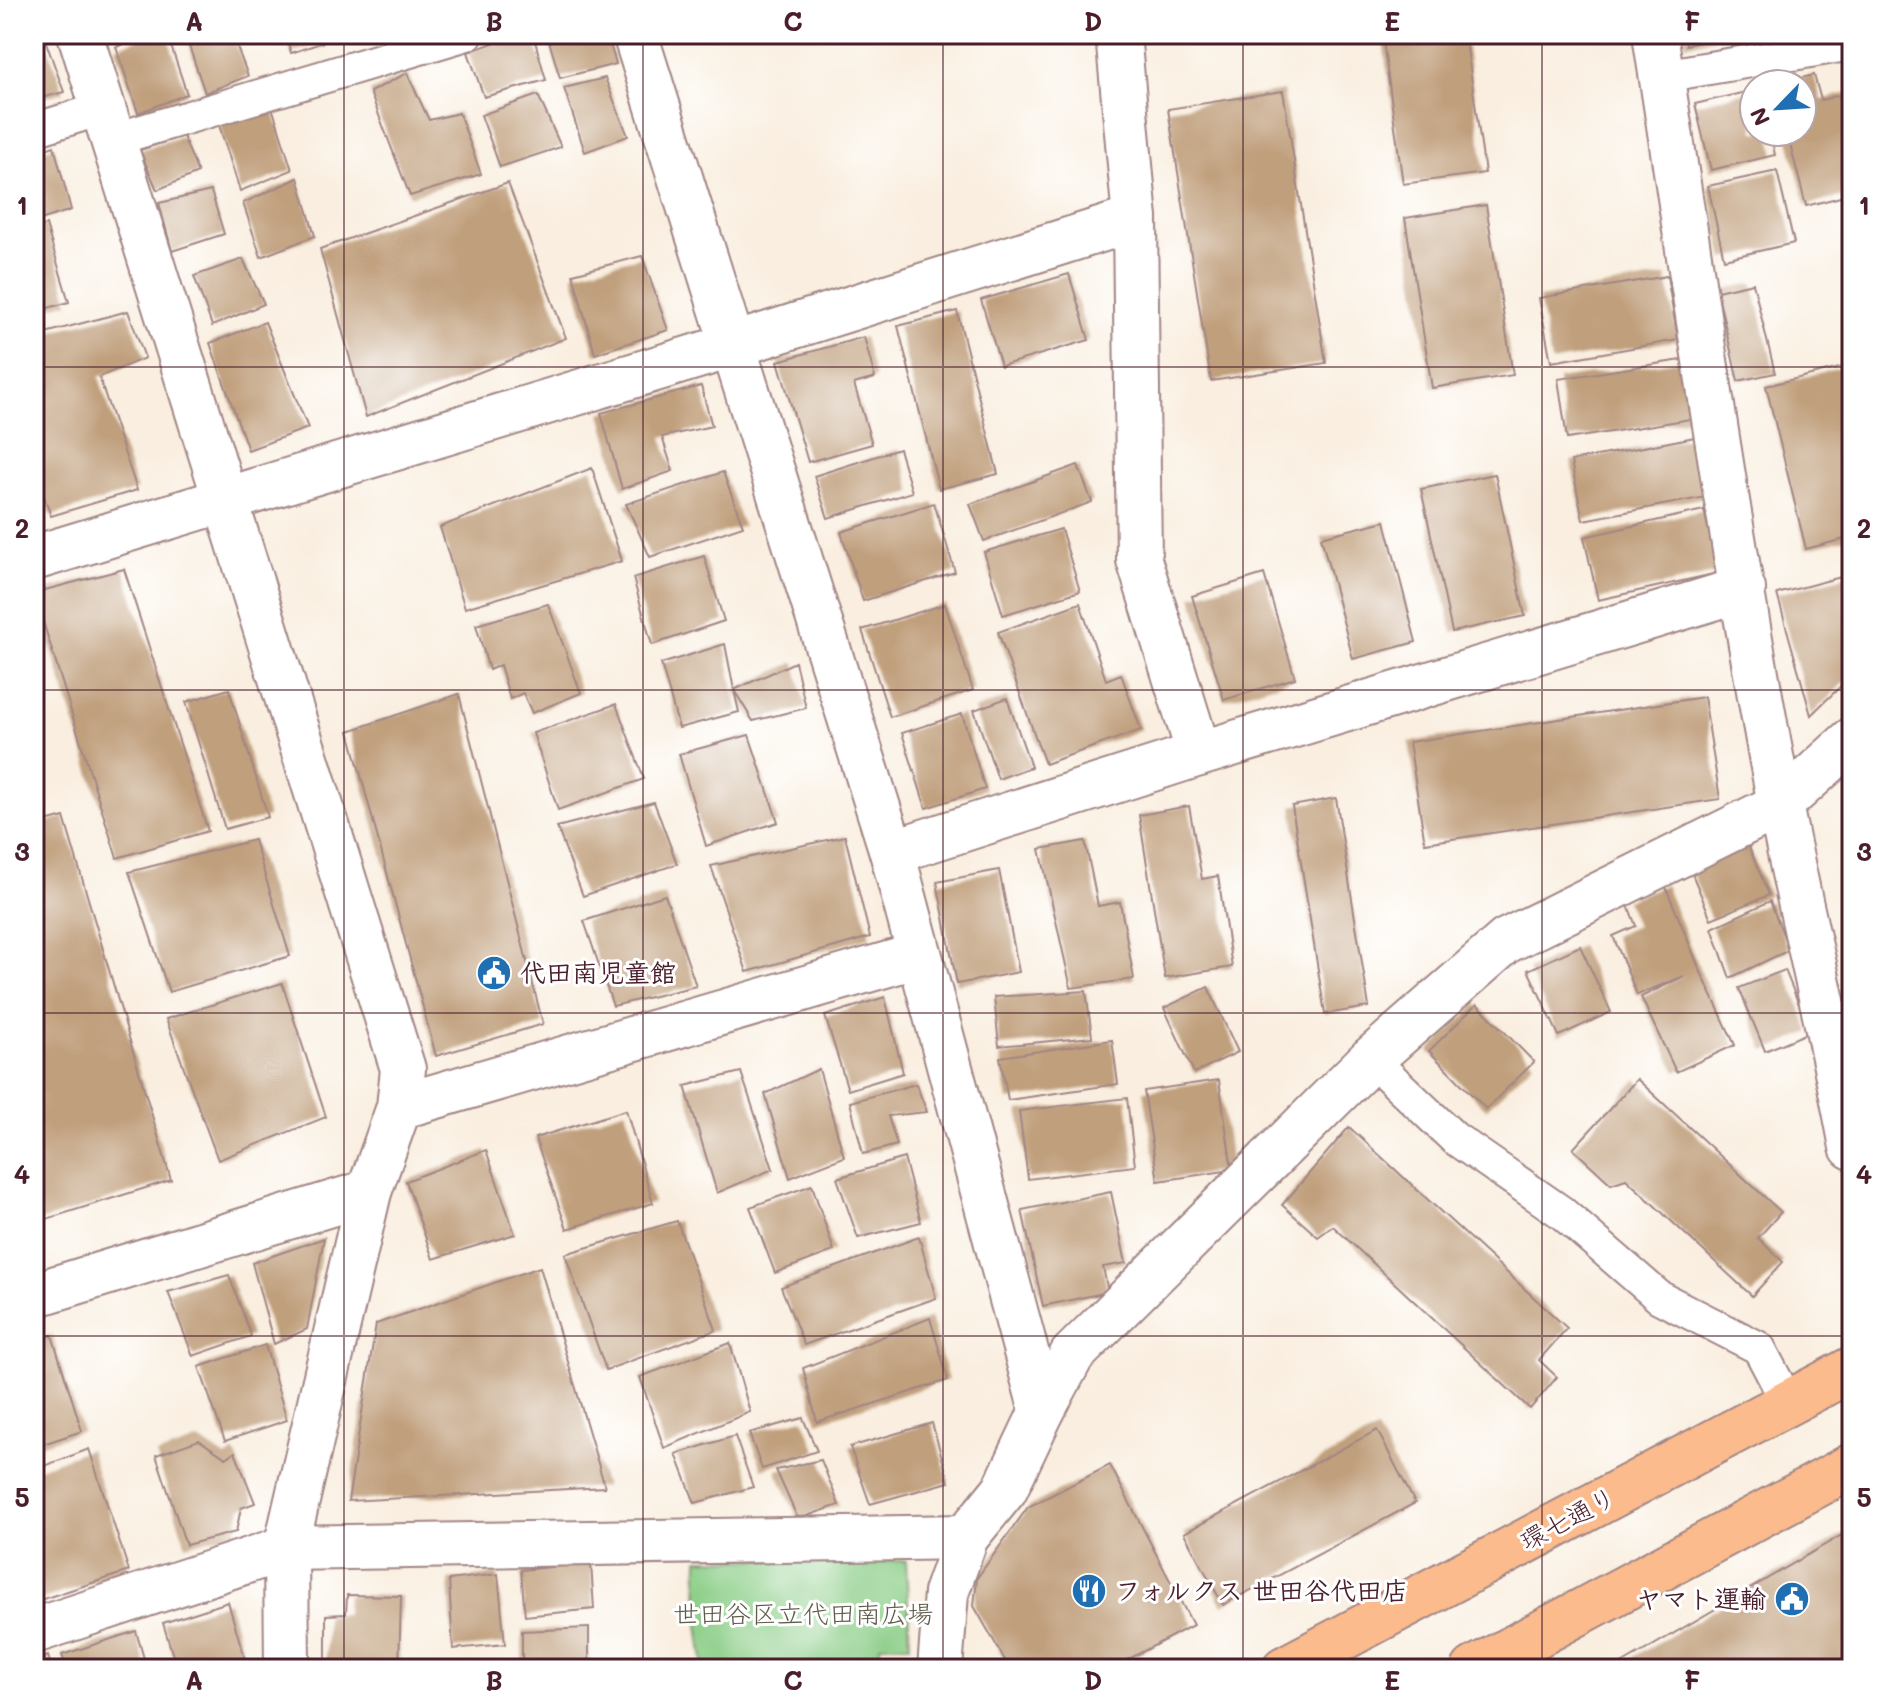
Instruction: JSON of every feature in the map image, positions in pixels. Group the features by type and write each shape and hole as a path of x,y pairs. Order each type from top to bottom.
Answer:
{"main road":[{"name":"環七通り","path":"1284,1669 1852,1369"},
{"path":"1474,1669 1852,1466"}],"street":[{"path":"80,34 403,1069 399,1107 369,1192 286,1548 287,1669"},
{"path":"635,34 892,852 1042,1411"},
{"path":"1118,34 1135,219 1139,560 1199,754"},
{"path":"1658,55 1780,805 1852,1147"},
{"path":"34,558 734,345 1135,219"},
{"path":"892,852 1199,754 1743,589"},
{"path":"940,1669 946,1593 966,1537 1005,1489 1072,1355 1371,1059 1506,941 1780,805 1852,740"},
{"path":"399,1107 919,955"},
{"path":"34,1295 369,1192"},
{"path":"34,1631 286,1548 966,1537"}],"lane":[{"path":"34,130 108,124 467,34"},
{"path":"1658,55 1852,44"},
{"path":"1371,1059 1454,1138 1561,1212 1659,1297 1759,1348 1788,1403"}],"green space":[{"name":"世田谷区立代田南広場","path":"698,1559 906,1561 910,1645 880,1645 880,1669 704,1669 697,1617"}],"building":[{"path":"34,34 43,34 64,92 34,100"},
{"path":"154,34 167,34 187,94 138,113 116,47"},
{"path":"185,34 232,34 248,76 205,93"},
{"path":"285,34 345,34 345,35 291,53"},
{"path":"353,34 383,34 383,36 354,41"},
{"path":"518,34 533,34 546,80 484,97 468,52"},
{"path":"547,34 607,34 616,64 560,78"},
{"path":"1382,34 1465,34 1485,173 1403,184"},
{"path":"1684,34 1733,34 1733,35 1686,45"},
{"path":"407,73 429,120 459,113 481,174 410,196 370,92"},
{"path":"605,78 628,136 585,152 564,88"},
{"path":"1818,89 1821,100 1852,92 1852,194 1806,206 1791,148 1818,148"},
{"path":"1283,91 1326,363 1211,381 1168,109"},
{"path":"1738,94 1738,148 1773,148 1775,155 1711,170 1695,104"},
{"path":"538,95 561,147 500,167 481,115"},
{"path":"272,107 292,170 240,191 219,125"},
{"path":"183,136 198,173 157,190 140,150"},
{"path":"54,146 71,210 34,222 34,153"},
{"path":"1777,171 1794,243 1724,259 1708,186"},
{"path":"298,178 315,236 261,257 243,203"},
{"path":"508,183 566,338 366,417 320,249"},
{"path":"211,191 224,234 172,251 159,203"},
{"path":"1486,205 1513,375 1432,388 1405,218"},
{"path":"46,225 69,302 34,312 34,228"},
{"path":"642,256 668,330 595,354 573,274"},
{"path":"243,259 264,304 212,326 194,276"},
{"path":"1069,274 1089,340 1001,366 981,300"},
{"path":"1667,276 1678,340 1551,362 1539,298"},
{"path":"1753,283 1775,373 1738,381 1717,291"},
{"path":"128,311 145,358 99,377 137,490 51,516 34,469 34,336"},
{"path":"957,311 998,474 939,489 898,326"},
{"path":"265,322 308,428 248,450 210,343"},
{"path":"864,337 875,378 854,384 872,444 808,462 778,361"},
{"path":"1682,360 1691,419 1567,439 1558,379"},
{"path":"1852,365 1852,537 1806,549 1766,386"},
{"path":"701,386 712,426 662,437 673,471 622,489 601,413"},
{"path":"1695,437 1706,497 1583,520 1571,461"},
{"path":"899,449 912,492 828,518 814,476"},
{"path":"1078,465 1092,502 984,541 970,504"},
{"path":"592,468 622,561 465,608 440,527"},
{"path":"723,472 743,526 650,557 626,504"},
{"path":"1495,474 1525,616 1452,632 1421,489"},
{"path":"934,503 955,572 863,601 841,532"},
{"path":"1704,510 1718,573 1598,600 1584,537"},
{"path":"1385,521 1416,642 1353,659 1321,537"},
{"path":"1061,529 1080,591 1003,615 984,552"},
{"path":"704,556 724,621 652,645 633,578"},
{"path":"124,569 208,831 117,858 34,593"},
{"path":"1264,574 1295,678 1224,700 1192,596"},
{"path":"1852,574 1852,675 1811,715 1777,594"},
{"path":"1080,603 1106,680 1121,674 1141,730 1045,764 998,632"},
{"path":"548,604 581,693 532,713 523,693 510,699 500,665 489,670 476,625"},
{"path":"945,604 973,690 890,717 862,630"},
{"path":"725,644 739,712 679,728 661,664"},
{"path":"795,662 806,708 753,721 734,690"},
{"path":"229,689 268,817 225,829 186,702"},
{"path":"459,694 543,1024 436,1056 349,731"},
{"path":"1704,697 1720,799 1425,843 1409,742"},
{"path":"1007,698 1031,767 998,779 974,710"},
{"path":"616,704 644,779 558,810 533,733"},
{"path":"962,714 985,789 926,808 902,733"},
{"path":"749,735 778,822 706,846 679,754"},
{"path":"1336,798 1369,1007 1325,1014 1292,806"},
{"path":"654,802 677,864 583,896 557,827"},
{"path":"1189,806 1202,879 1218,876 1232,967 1165,978 1139,815"},
{"path":"64,817 171,1180 34,1223 34,825"},
{"path":"845,836 870,937 747,972 711,866"},
{"path":"254,840 290,956 169,992 129,872"},
{"path":"1085,841 1098,906 1120,902 1134,979 1071,988 1040,849"},
{"path":"1748,845 1769,895 1711,919 1690,869"},
{"path":"999,870 1019,972 957,984 937,882"},
{"path":"1665,885 1735,1045 1676,1072 1641,997 1684,976 1637,995 1613,936 1636,926 1626,900"},
{"path":"665,895 696,986 613,1006 584,921"},
{"path":"1770,901 1789,950 1730,978 1712,928"},
{"path":"1580,946 1611,1012 1559,1036 1528,970"},
{"path":"1785,970 1810,1032 1765,1051 1739,988"},
{"path":"282,983 326,1117 218,1160 166,1019"},
{"path":"1208,987 1238,1052 1194,1073 1164,1008"},
{"path":"1086,991 1092,1037 999,1046 994,997"},
{"path":"885,997 903,1073 848,1090 825,1016"},
{"path":"1477,1004 1534,1062 1486,1109 1429,1051"},
{"path":"1112,1040 1118,1084 1008,1100 1000,1057"},
{"path":"819,1069 844,1157 790,1178 765,1094"},
{"path":"741,1072 773,1169 717,1193 685,1086"},
{"path":"1637,1079 1781,1212 1758,1238 1783,1262 1752,1296 1626,1179 1611,1184 1573,1149"},
{"path":"1219,1080 1232,1170 1158,1181 1144,1091"},
{"path":"916,1084 927,1112 888,1116 897,1145 863,1154 850,1102"},
{"path":"1127,1098 1135,1166 1028,1179 1019,1111"},
{"path":"626,1110 653,1203 567,1229 535,1138"},
{"path":"1349,1127 1567,1328 1539,1360 1557,1377 1530,1409 1333,1226 1318,1237 1282,1205"},
{"path":"486,1150 515,1234 433,1259 406,1181"},
{"path":"904,1158 921,1222 858,1238 837,1178"},
{"path":"812,1185 834,1251 775,1273 750,1207"},
{"path":"1111,1192 1126,1263 1103,1267 1108,1292 1043,1306 1022,1210"},
{"path":"677,1221 716,1330 606,1370 565,1254"},
{"path":"919,1237 936,1298 804,1345 781,1287"},
{"path":"324,1238 307,1329 274,1344 252,1263"},
{"path":"540,1267 605,1487 348,1501 376,1324"},
{"path":"229,1275 251,1336 193,1356 168,1292"},
{"path":"930,1318 948,1380 817,1422 803,1368"},
{"path":"52,1335 82,1431 34,1447 34,1341"},
{"path":"730,1343 750,1412 664,1448 640,1377"},
{"path":"265,1345 287,1420 225,1441 199,1367"},
{"path":"803,1418 817,1451 762,1469 749,1433"},
{"path":"932,1423 949,1482 870,1504 850,1447"},
{"path":"1377,1430 1415,1503 1223,1605 1184,1533"},
{"path":"735,1436 753,1487 695,1503 676,1454"},
{"path":"199,1440 226,1458 235,1452 255,1503 241,1508 236,1532 186,1545 156,1455"},
{"path":"89,1449 129,1571 40,1600 34,1579 34,1470"},
{"path":"821,1460 839,1505 798,1519 776,1470"},
{"path":"1110,1465 1193,1625 1110,1669 1010,1669 974,1606 977,1578 1028,1507"},
{"name":"ヤマト運輸","path":"1852,1529 1852,1669 1613,1669"},
{"path":"591,1563 594,1609 525,1616 521,1570"},
{"path":"498,1574 505,1644 453,1649 449,1580"},
{"path":"347,1595 401,1596 399,1669 326,1669 326,1615 346,1614"},
{"path":"228,1602 246,1663 228,1669 177,1669 163,1623"},
{"path":"589,1628 589,1669 522,1669 522,1631"},
{"path":"136,1631 147,1669 67,1669 62,1655"},
{"path":"48,1656 52,1669 34,1669 34,1661"},
{"path":"506,1663 506,1669 460,1669 460,1666"}],"place":[{"name":"代田南児童館","path":"494,973"},
{"name":"フォルクス 世田谷代田店","path":"1089,1591"},
{"name":"ヤマト運輸","path":"1792,1599"}]}
